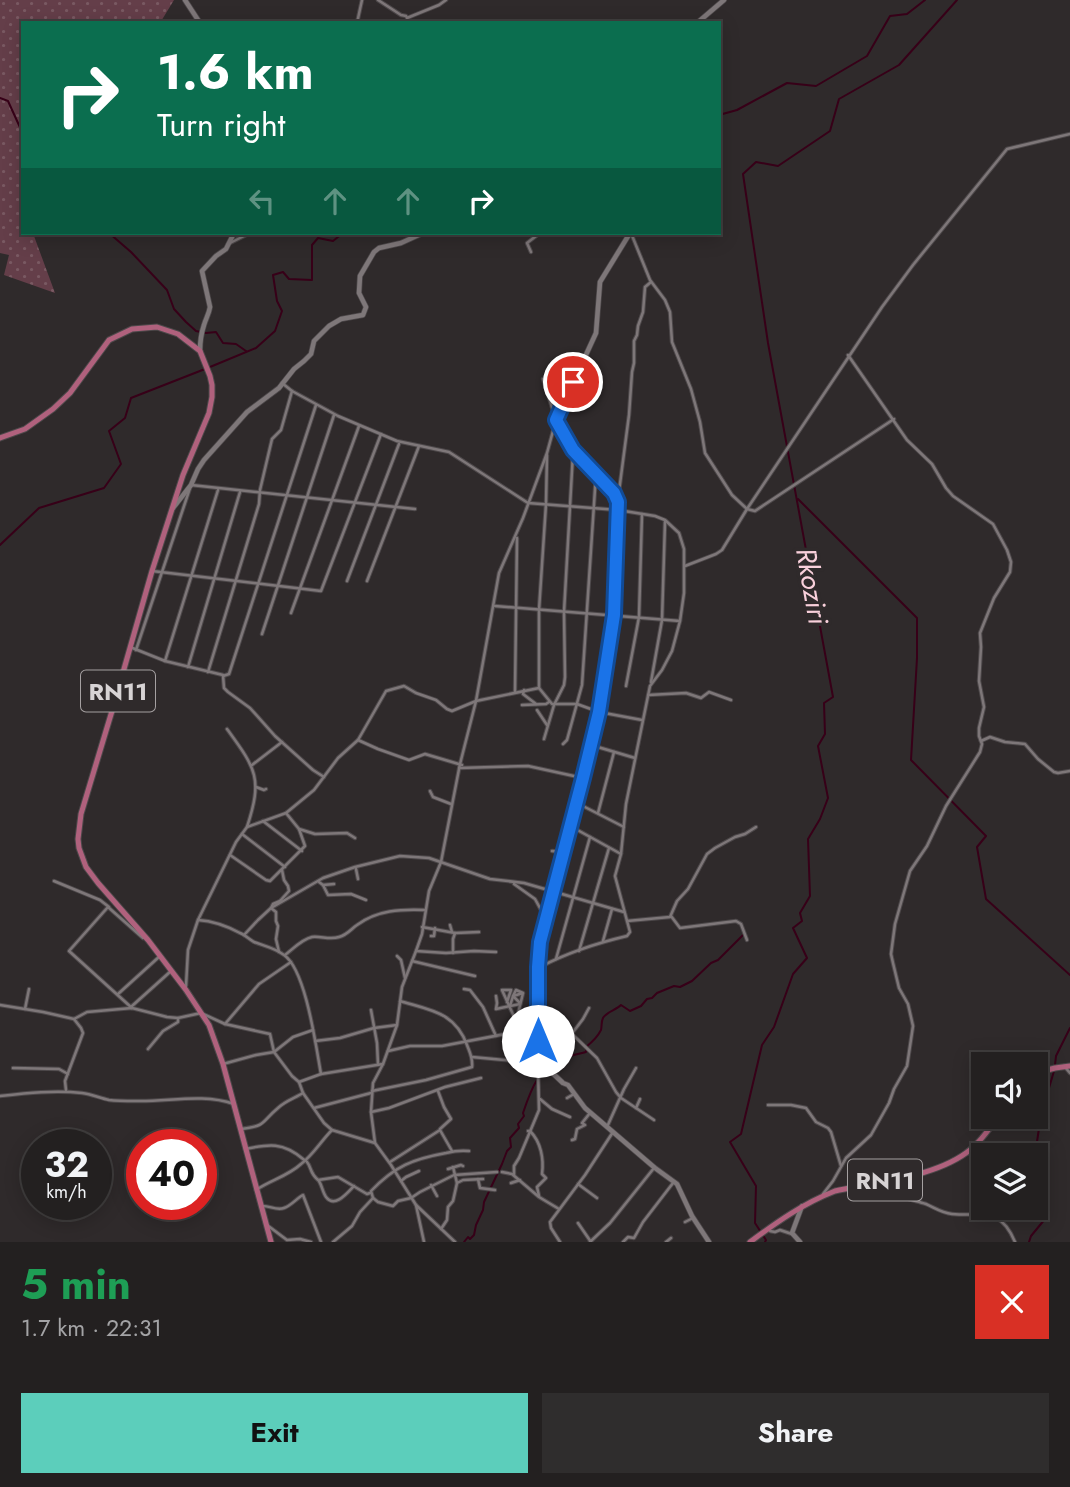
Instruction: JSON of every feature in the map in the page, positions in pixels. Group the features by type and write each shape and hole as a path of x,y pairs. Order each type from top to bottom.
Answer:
{"main road":[{"path":"0,438 25,429 53,409 70,393 109,340 126,330 149,327 166,329 184,338 200,351"},
{"name":"RN11","path":"200,351 210,376 212,397 152,571 133,648 81,814 78,839 86,867 148,940 209,1025 223,1063 271,1242"},
{"path":"1048,1070 1067,1066"},
{"name":"RN11","path":"750,1242 821,1196 914,1175 941,1166 968,1152 989,1129"}],"street":[{"path":"185,0 199,21"},
{"path":"357,21 362,0"},
{"path":"378,0 407,18 446,0"},
{"path":"699,21 724,0"},
{"path":"685,566 720,552 848,355 912,265 1007,149 1070,134"},
{"path":"200,351 201,335 210,312 202,271 226,249 233,235"},
{"path":"228,244 246,235"},
{"path":"316,405 229,674 223,676 165,661 133,648 191,485 204,460 247,412 268,397 310,354 314,341 329,326 341,319 363,315 366,307 359,293 360,276 375,251 419,235"},
{"path":"531,252 527,243 537,235"},
{"path":"455,1242 416,1205 375,1143 371,1112 374,1080 397,1025 405,978 416,951 429,891 441,862 451,804 476,701 499,573 517,535 556,420 596,333 601,279 630,235"},
{"path":"632,235 651,282 665,300 670,312 672,342 691,389 708,461 732,495 747,509 755,511 894,419"},
{"path":"506,1178 513,1173 539,1110 541,1058 536,1032 540,942 599,712 614,615 618,499 629,415 634,341 643,312 645,287 651,282"},
{"path":"821,1196 848,1156 871,1135 907,1066 913,1027 909,1008 899,988 891,954 895,924 910,871 980,752 979,728 984,707 979,681 980,634 994,598 1010,572 1011,562 993,524 946,488 934,466 907,440 848,355"},
{"path":"543,379 556,420 573,450 618,499"},
{"path":"282,383 316,405 400,443 449,452 528,503 618,510 665,520 681,537 685,566 680,621 672,651 650,685"},
{"path":"208,672 259,504 272,439 281,430 292,391"},
{"path":"262,634 334,414"},
{"path":"291,613 360,425"},
{"path":"152,571 321,592 381,433"},
{"path":"347,581 400,443"},
{"path":"367,581 419,446"},
{"path":"544,739 565,677 564,612 573,450"},
{"path":"547,453 539,610 539,688 554,705 578,704 599,712 642,720"},
{"path":"564,744 582,685 596,474"},
{"path":"172,509 191,485"},
{"path":"191,485 415,509"},
{"path":"165,661 218,489"},
{"path":"188,667 240,491"},
{"path":"626,686 639,617 642,514"},
{"path":"538,967 629,934 615,878 621,854 626,804 662,620 665,520"},
{"path":"515,692 517,535"},
{"path":"493,606 680,621"},
{"path":"223,676 228,692 250,708 282,742 324,778"},
{"path":"247,827 286,813 314,790 338,758 358,740 386,691 404,686 454,710 476,701 539,688"},
{"path":"524,690 523,694 536,704"},
{"path":"648,695 686,693 701,698 709,692 731,699"},
{"path":"522,705 549,702"},
{"path":"537,710 547,725"},
{"path":"186,990 187,959 198,920 247,827 255,803 256,787 252,765 227,729"},
{"path":"981,741 990,737 1025,744 1051,770 1058,773 1070,771"},
{"path":"358,740 409,760 425,754 460,766 528,766 583,778"},
{"path":"252,765 282,742"},
{"path":"591,745 635,758"},
{"path":"347,750 352,756"},
{"path":"597,813 614,752"},
{"path":"256,787 266,789"},
{"path":"430,791 433,797 451,804"},
{"path":"576,803 624,827"},
{"path":"230,855 268,881 284,869 305,846 299,829 286,813"},
{"path":"263,820 302,851"},
{"path":"570,826 621,854"},
{"path":"626,921 669,918 707,854 756,827"},
{"path":"299,829 315,834 346,833 355,838"},
{"path":"242,834 284,869"},
{"path":"556,959 590,837"},
{"path":"579,951 609,848"},
{"path":"552,851 564,852"},
{"path":"271,908 318,882 355,867 400,856 429,858 474,875 524,883 624,912"},
{"path":"355,867 358,879"},
{"path":"244,935 289,891 284,880 284,869"},
{"path":"54,881 100,900 148,940"},
{"path":"318,882 323,885 328,895 351,894 366,900"},
{"path":"512,882 535,899 546,919"},
{"path":"323,885 334,884"},
{"path":"109,907 69,951 132,1007"},
{"path":"271,908 276,912 279,952"},
{"path":"403,914 406,909"},
{"path":"603,942 612,909"},
{"path":"285,955 306,939 340,937 369,918 386,912 425,910"},
{"path":"671,916 680,928 736,921 741,924 747,940"},
{"path":"198,920 215,923 244,935 253,942 285,955 291,962 300,980 321,1074"},
{"path":"450,925 456,934 453,953"},
{"path":"422,927 456,934 479,932"},
{"path":"431,936 434,936 435,929"},
{"path":"416,951 496,952"},
{"path":"118,994 160,956"},
{"path":"397,956 401,960 405,978"},
{"path":"412,961 475,976"},
{"path":"225,1024 259,984 291,962"},
{"path":"132,1007 171,971"},
{"path":"24,1009 29,989"},
{"path":"464,989 470,990 480,1003 496,1036"},
{"path":"505,1005 516,990 523,993 517,1014 538,1019"},
{"path":"496,996 496,1009 520,1002"},
{"path":"513,996 520,1002"},
{"path":"314,1108 471,1068 472,1057 466,1040 455,1023 438,1012 400,1002"},
{"path":"0,1005 74,1019 87,1012 132,1007 178,1018 201,1013 225,1024 270,1034 274,1052 299,1082 303,1093 321,1119 332,1130 375,1143"},
{"path":"505,1005 519,1031"},
{"path":"538,1049 561,1048 589,1008"},
{"path":"371,1010 380,1064"},
{"path":"516,1021 523,1017"},
{"path":"510,1061 523,1017"},
{"path":"523,1017 526,1032"},
{"path":"523,1017 536,1032"},
{"path":"148,1049 163,1031 178,1022 178,1018"},
{"path":"66,1091 65,1082 83,1033 74,1019"},
{"path":"315,1041 397,1025"},
{"path":"223,1063 274,1052 293,1037 313,1030"},
{"path":"388,1051 410,1046 442,1046 519,1031 536,1032"},
{"path":"572,1034 597,1058 621,1098 654,1120"},
{"path":"472,1057 521,1062 540,1067 568,1085 590,1113 674,1182 709,1242"},
{"path":"299,1082 321,1074 380,1064"},
{"path":"1067,1066 1070,1073"},
{"path":"13,1068 59,1069 68,1074"},
{"path":"607,1128 636,1068"},
{"path":"371,1112 481,1078"},
{"path":"389,1162 438,1131 451,1119 441,1102 438,1090"},
{"path":"0,1096 66,1091 129,1101 207,1098 234,1104"},
{"path":"240,1129 261,1125 280,1106 303,1093"},
{"path":"567,1098 574,1094"},
{"path":"540,1098 552,1109 570,1117"},
{"path":"636,1108 640,1099"},
{"path":"768,1105 806,1108 816,1122 831,1132 841,1166"},
{"path":"572,1140 575,1139 577,1129 585,1125 582,1123 590,1113"},
{"path":"532,1190 546,1178 542,1174 542,1154 533,1124"},
{"path":"256,1190 273,1179 288,1174 305,1161 332,1130"},
{"path":"438,1131 442,1132 452,1151"},
{"path":"529,1131 536,1138"},
{"path":"560,1242 549,1225 613,1132"},
{"path":"246,1149 266,1145 295,1152 309,1163 311,1174 331,1201 338,1200 354,1186"},
{"path":"318,1180 338,1177 367,1194 395,1170 421,1158 452,1151 469,1151"},
{"path":"447,1169 461,1165 463,1167"},
{"path":"441,1228 447,1220 448,1207 453,1201 457,1183 453,1167"},
{"path":"578,1223 591,1242 610,1223 654,1168"},
{"path":"401,1181 419,1171"},
{"path":"371,1193 378,1202 393,1206 398,1201 411,1198 454,1175 513,1173 559,1209"},
{"path":"457,1183 480,1179 480,1188 495,1190"},
{"path":"430,1180 437,1196"},
{"path":"511,1183 520,1180"},
{"path":"623,1242 628,1237 635,1240 658,1201 674,1182"},
{"path":"578,1184 597,1198"},
{"path":"537,1187 539,1196"},
{"path":"891,1191 946,1213 995,1217 1006,1225 1015,1242"},
{"path":"261,1206 286,1208 303,1195 321,1242"},
{"path":"333,1242 353,1224 373,1198"},
{"path":"416,1205 424,1242"},
{"path":"792,1234 802,1206"},
{"path":"685,1222 693,1218"},
{"path":"266,1224 285,1239 311,1242"},
{"path":"764,1232 780,1230 792,1234 800,1242"},
{"path":"666,1242 671,1238"}],"shaded area":[{"path":"0,0 174,0 161,21 21,21 21,235 35,235 55,293 4,275 9,255 0,253"}],"waterway":[{"path":"721,114 737,110 787,83 816,86 867,56 890,16 907,14 925,0"},
{"name":"Rkoziri","path":"765,1242 755,1223 756,1186 730,1142 741,1134 762,1045 774,1027 793,974 807,958 793,928 802,921 800,913 810,896 808,839 828,798 818,746 825,734 824,703 833,697 768,343 743,174 756,162 778,166 830,131 839,99 899,65 957,0"},
{"path":"0,98 8,101 21,130"},
{"path":"111,235 167,290 174,309 196,331 216,332 223,343 236,344 246,351"},
{"path":"210,367 256,348 275,331 282,311 277,301 273,275 283,272 289,279 312,280 312,245 318,238 333,241 340,235"},
{"path":"0,545 39,508 104,488 121,464 109,431 125,418 131,398 205,369"},
{"path":"798,499 917,618 911,760 986,836 977,847 986,899 1070,975"},
{"path":"464,1242 474,1235 484,1202 511,1147 510,1138 519,1128 518,1124 524,1116 529,1095 542,1073 556,1062 586,1052 586,1047 601,1030 606,1014 621,1005 630,1011 657,993 692,981 743,935"},
{"path":"1055,1065 1056,1056 1070,1028"},
{"path":"1037,1143 1041,1115 1054,1071"},
{"path":"1029,1242 1044,1220"}],"route":[{"path":"538,1041 540,942 599,712 614,615 618,499 573,450 556,420 573,382"}]}
